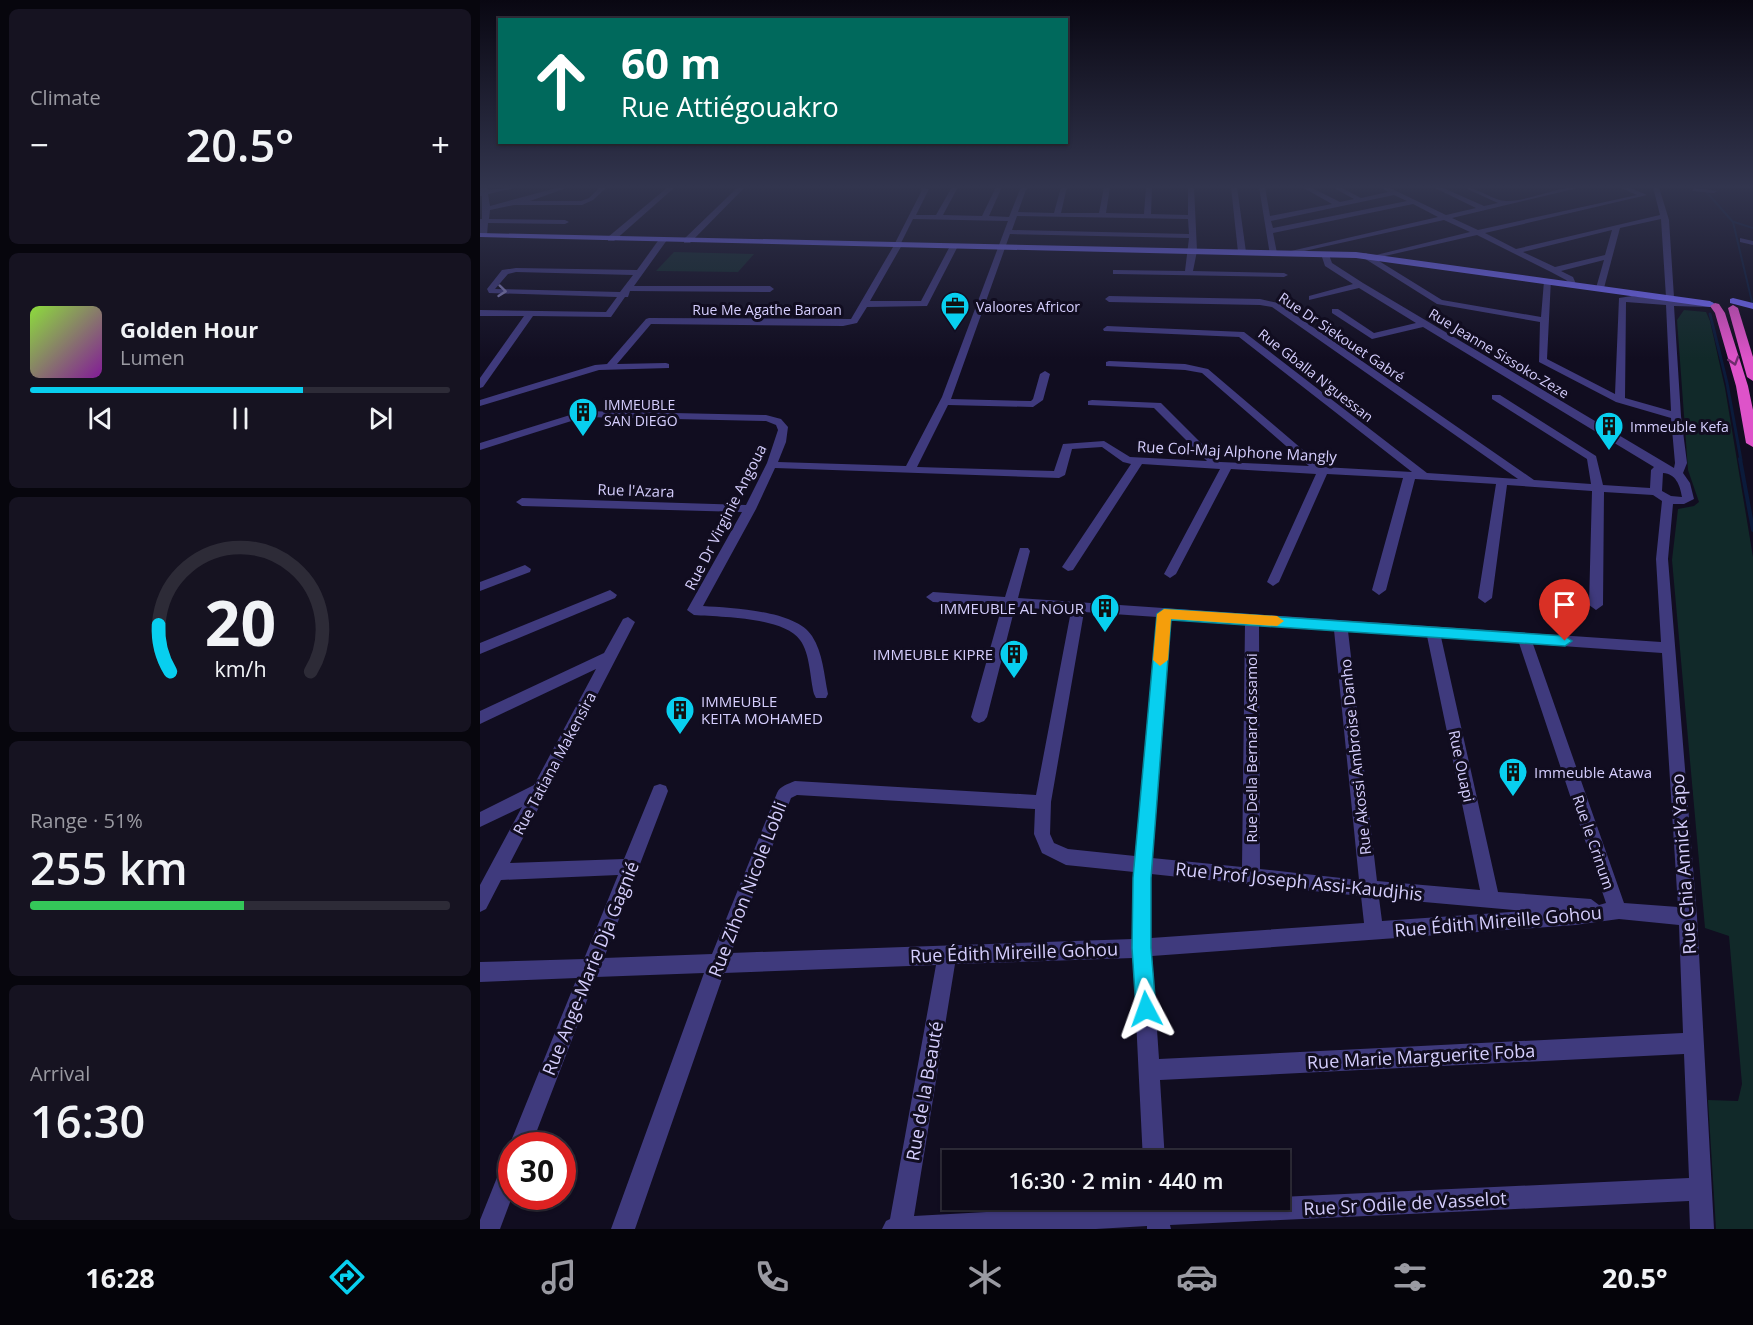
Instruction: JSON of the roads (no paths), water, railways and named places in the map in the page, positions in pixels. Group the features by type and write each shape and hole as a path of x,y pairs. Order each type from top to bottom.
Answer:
{"highway":[{"path":"1711,303 1734,305 1753,376"},
{"path":"1711,303 1720,314 1742,386 1753,443"}],"main road":[{"path":"863,244 1363,255 1711,303"},
{"path":"1734,305 1753,307"}],"street":[{"path":"480,313 608,315 637,272 659,244"},
{"path":"1190,273 1193,244"},
{"path":"1241,244 1242,252"},
{"path":"1274,244 1277,253 1317,244"},
{"path":"1376,256 1425,244"},
{"path":"1503,244 1570,279 1572,284"},
{"path":"1516,251 1543,244"},
{"path":"1600,288 1611,244"},
{"path":"1662,496 1678,501 1688,499 1682,476 1678,472 1681,463 1676,416 1673,299 1667,244"},
{"name":"Rue Me Agathe Baroan","path":"611,365 649,321 854,321 897,245"},
{"path":"864,304 924,304 954,246"},
{"path":"909,469 944,402 1001,247"},
{"name":"Rue Jeanne Sissoko-Zeze","path":"1325,255 1328,264 1423,324 1665,468 1678,472"},
{"path":"1363,255 1440,302 1545,320"},
{"path":"1554,270 1607,257"},
{"path":"637,272 516,270 505,272 491,289 500,292 624,293 770,289"},
{"path":"1116,272 1284,275"},
{"path":"1548,281 1542,360 1620,400 1676,416"},
{"path":"1312,298 1360,285"},
{"name":"Rue Dr Siekouet Gabré","path":"1110,299 1260,302 1275,305 1531,483"},
{"path":"1620,400 1622,300 1673,299"},
{"path":"1335,311 1372,336 1423,324"},
{"path":"480,385 531,314"},
{"name":"Rue Gballa N'guessan","path":"1107,329 1241,334 1424,476"},
{"path":"1109,364 1185,367 1204,372 1322,472 1273,582"},
{"path":"480,403 598,367 611,365 666,366"},
{"path":"944,402 1033,404 1038,400 1045,374"},
{"path":"1496,397 1592,458 1598,488 1596,605"},
{"path":"1092,403 1157,405 1222,466 1170,574"},
{"name":"Rue Dr Virginie Angoua","path":"480,447 564,419 601,412 766,418 778,422 783,429 783,436 771,465 750,509 694,610 747,613 795,628 807,638 821,694"},
{"name":"Rue Col-Maj Alphone Mangly","path":"771,465 1059,475 1067,446 1104,444 1127,460 1531,483 1662,496"},
{"path":"1068,567 1138,461"},
{"name":"Rue Chia Annick Yapo","path":"1665,468 1657,470 1656,473 1662,496 1662,559 1688,917 1702,1229"},
{"path":"1379,590 1410,475"},
{"path":"1485,598 1502,482"},
{"name":"Rue l'Azara","path":"522,501 750,509"},
{"path":"979,717 1024,551"},
{"path":"480,587 525,569"},
{"path":"480,649 610,595"},
{"path":"933,597 1668,648"},
{"name":"Rue Prof Joseph Assi-Kaudjhis","path":"1078,608 1043,802 1042,834 1048,848 1066,857 1370,889 1688,917"},
{"path":"1153,1150 1142,948 1144,864 1164,614"},
{"name":"Rue Della Bernard Assamoi","path":"1251,876 1252,620"},
{"name":"Rue Tatiana Makensira","path":"480,903 628,622"},
{"name":"Rue Akossi Ambroise Danho","path":"1340,625 1374,931"},
{"name":"Rue Ouapi","path":"1433,631 1491,900"},
{"name":"Rue le Crinum","path":"1524,638 1618,911"},
{"path":"480,718 609,657"},
{"name":"Rue Zihon Nicole Lobli","path":"623,1229 718,962 785,793 795,788 1043,802"},
{"path":"480,820 539,790"},
{"name":"Rue Ange-Marie Dja Gagnié","path":"525,1132 660,791"},
{"path":"496,872 630,867"},
{"name":"Rue Édith Mireille Gohou","path":"480,972 1142,948 1618,911"},
{"name":"Rue de la Beauté","path":"900,1229 947,954"},
{"name":"Rue Marie Marguerite Foba","path":"1149,1070 1692,1043"},
{"name":"Rue Sr Odile de Vasselot","path":"894,1229 1158,1214 1700,1189"},
{"path":"488,1229 498,1204"}],"waterway":[{"path":"1738,244 1753,306"},
{"path":"1710,314 1727,383 1741,460"},
{"path":"1740,459 1753,530"}],"place":[{"name":"Valoores Africor","path":"955,332"},
{"name":"IMMEUBLE SAN DIEGO","path":"583,438"},
{"name":"Immeuble Kefa","path":"1609,452"},
{"name":"IMMEUBLE AL NOUR","path":"1105,634"},
{"name":"IMMEUBLE KIPRE","path":"1014,680"},
{"name":"IMMEUBLE KEITA MOHAMED","path":"680,736"},
{"name":"Immeuble Atawa","path":"1513,798"}]}
